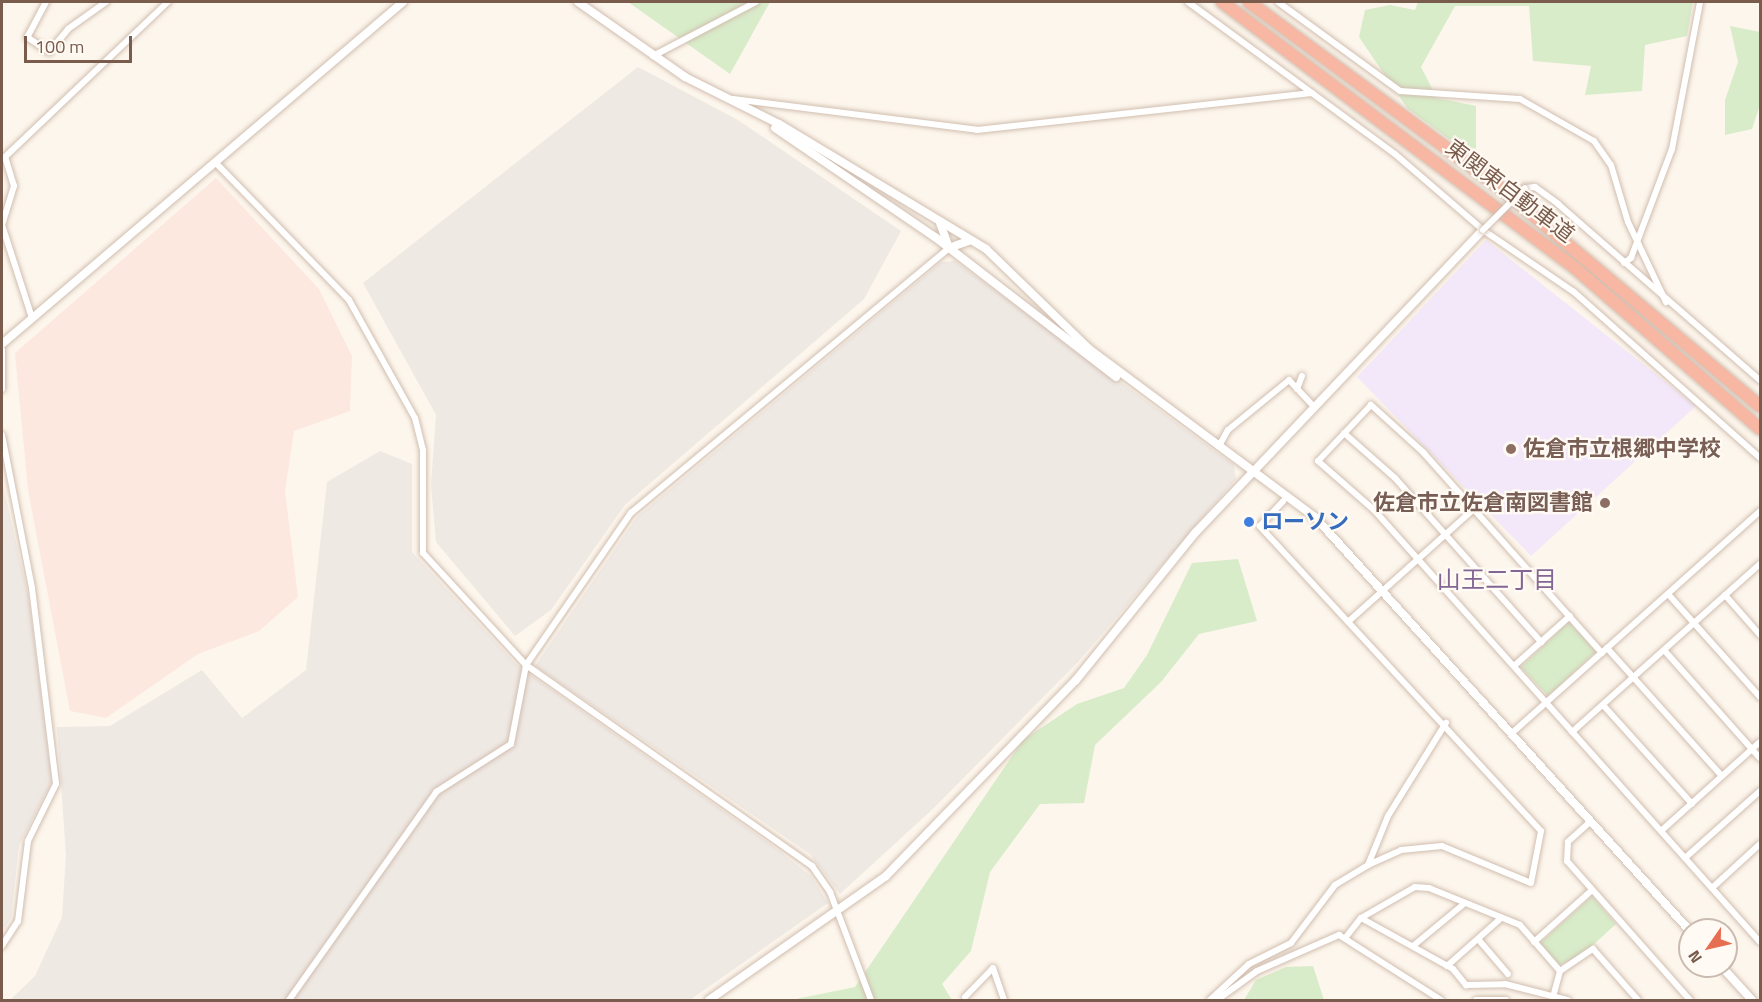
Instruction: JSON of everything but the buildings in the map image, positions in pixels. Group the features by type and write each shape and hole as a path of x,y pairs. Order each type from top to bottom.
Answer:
{"highway":[{"name":"東関東自動車道","path":"1221,2 1575,268 1761,429"},
{"name":"東関東自動車道","path":"1249,2 1502,189 1761,406"}],"street":[{"path":"46,2 27,37 49,52 68,29 106,2"},
{"path":"32,318 2,225 14,186 5,158 168,2"},
{"path":"2,344 403,2"},
{"path":"578,2 653,56 722,98 747,109 970,240 1011,270 1056,321 1145,393"},
{"path":"653,56 756,2"},
{"path":"1188,2 1395,154 1483,230 1608,320 1761,458"},
{"path":"1278,2 1400,91 1520,99 1594,141 1611,165 1636,240 1666,302"},
{"path":"1624,263 1636,240 1672,148 1700,2"},
{"path":"722,98 869,113 967,130 1312,93"},
{"path":"747,109 949,248 1085,354 1145,393 1315,517 1678,918"},
{"path":"215,162 349,300 421,434 423,553 526,665 803,858 820,875 838,912 871,1000"},
{"path":"710,1000 886,876 1076,680 1253,471 1525,188 1542,191 1666,302 1761,380"},
{"path":"938,220 949,248"},
{"path":"289,1000 436,792 511,744 526,665 631,513 949,248 970,240"},
{"path":"2,350 2,389"},
{"path":"1297,389 1302,376"},
{"path":"1219,446 1228,430 1289,380 1314,406"},
{"path":"1722,776 1634,677 1570,616 1474,509 1371,405 1318,461 1418,560 1761,942"},
{"path":"1344,433 1446,534 1541,642"},
{"path":"2,435 32,588 56,784 28,841 18,921 2,946"},
{"path":"1210,1000 1249,964 1291,944 1335,885 1368,865 1401,850 1442,846 1532,883 1541,831 1446,723 1260,526 1283,501"},
{"path":"1349,621 1474,509"},
{"path":"1512,733 1759,514"},
{"path":"1572,732 1759,568"},
{"path":"1668,594 1761,697"},
{"path":"1725,596 1761,635"},
{"path":"1514,666 1570,616"},
{"path":"1664,650 1761,758"},
{"path":"1603,705 1692,804"},
{"path":"1368,865 1388,816 1446,723"},
{"path":"1661,831 1761,742"},
{"path":"1685,858 1761,791"},
{"path":"1592,821 1568,842 1567,861 1690,1000"},
{"path":"1712,888 1761,844"},
{"path":"1347,937 1361,918 1415,887 1465,903 1520,926 1560,971"},
{"path":"1534,942 1593,890"},
{"path":"1413,946 1465,903"},
{"path":"1361,918 1447,966 1466,985 1505,984 1568,1000"},
{"path":"1447,966 1501,918"},
{"path":"1751,931 1761,932"},
{"path":"1217,1000 1257,971 1297,957 1319,940 1347,937 1441,1000"},
{"path":"1478,939 1508,974"},
{"path":"1553,997 1560,971 1593,949 1634,999"},
{"path":"965,997 993,968 1004,1000"},
{"path":"1732,978 1752,1000"},
{"path":"1476,1000 1506,1000"}],"shaded area":[{"path":"638,67 738,120 901,231 864,299 625,505 551,610 515,636 436,542 431,485 436,415 363,283"},
{"path":"216,178 319,289 352,356 350,411 294,431 285,491 298,597 259,631 198,654 106,718 70,711 28,490 15,353"},
{"path":"1486,240 1696,406 1531,556 1357,377"},
{"path":"955,261 1234,465 1236,479 1077,663 935,807 840,894 810,854 535,666 637,517 941,262"},
{"path":"380,451 412,464 412,552 518,666 769,843 811,876 828,903 690,1000 10,1000 35,976 62,917 66,855 57,727 110,726 202,670 242,718 306,670 327,482"},
{"path":"2,481 29,599 52,782 19,845 11,918 2,932"}],"green space":[{"path":"628,2 770,2 730,74"},
{"path":"1418,2 1693,2 1687,36 1645,45 1642,91 1585,95 1591,66 1533,61 1529,6 1455,6 1421,67 1437,98 1476,106 1476,159 1407,108 1359,37 1365,10 1390,5 1415,10"},
{"path":"1730,26 1760,32 1760,105 1752,129 1725,135 1725,100 1738,62"},
{"path":"1238,559 1257,621 1199,634 1161,682 1095,745 1084,803 1040,804 990,872 971,951 942,984 952,1000 791,1000 855,987 1023,740 1077,704 1124,688 1147,655 1192,563"},
{"path":"1569,622 1596,651 1548,696 1521,667"},
{"path":"1592,896 1616,924 1581,956 1559,965 1540,943"},
{"path":"1313,966 1324,1000 1244,1000 1256,980 1286,967"}],"place":[{"name":"佐倉市立根郷中学校","path":"1511,449"},
{"name":"佐倉市立佐倉南図書館","path":"1605,503"},
{"name":"ローソン","path":"1249,522"}],"district":[{"name":"山王二丁目","path":"1497,580"}]}
